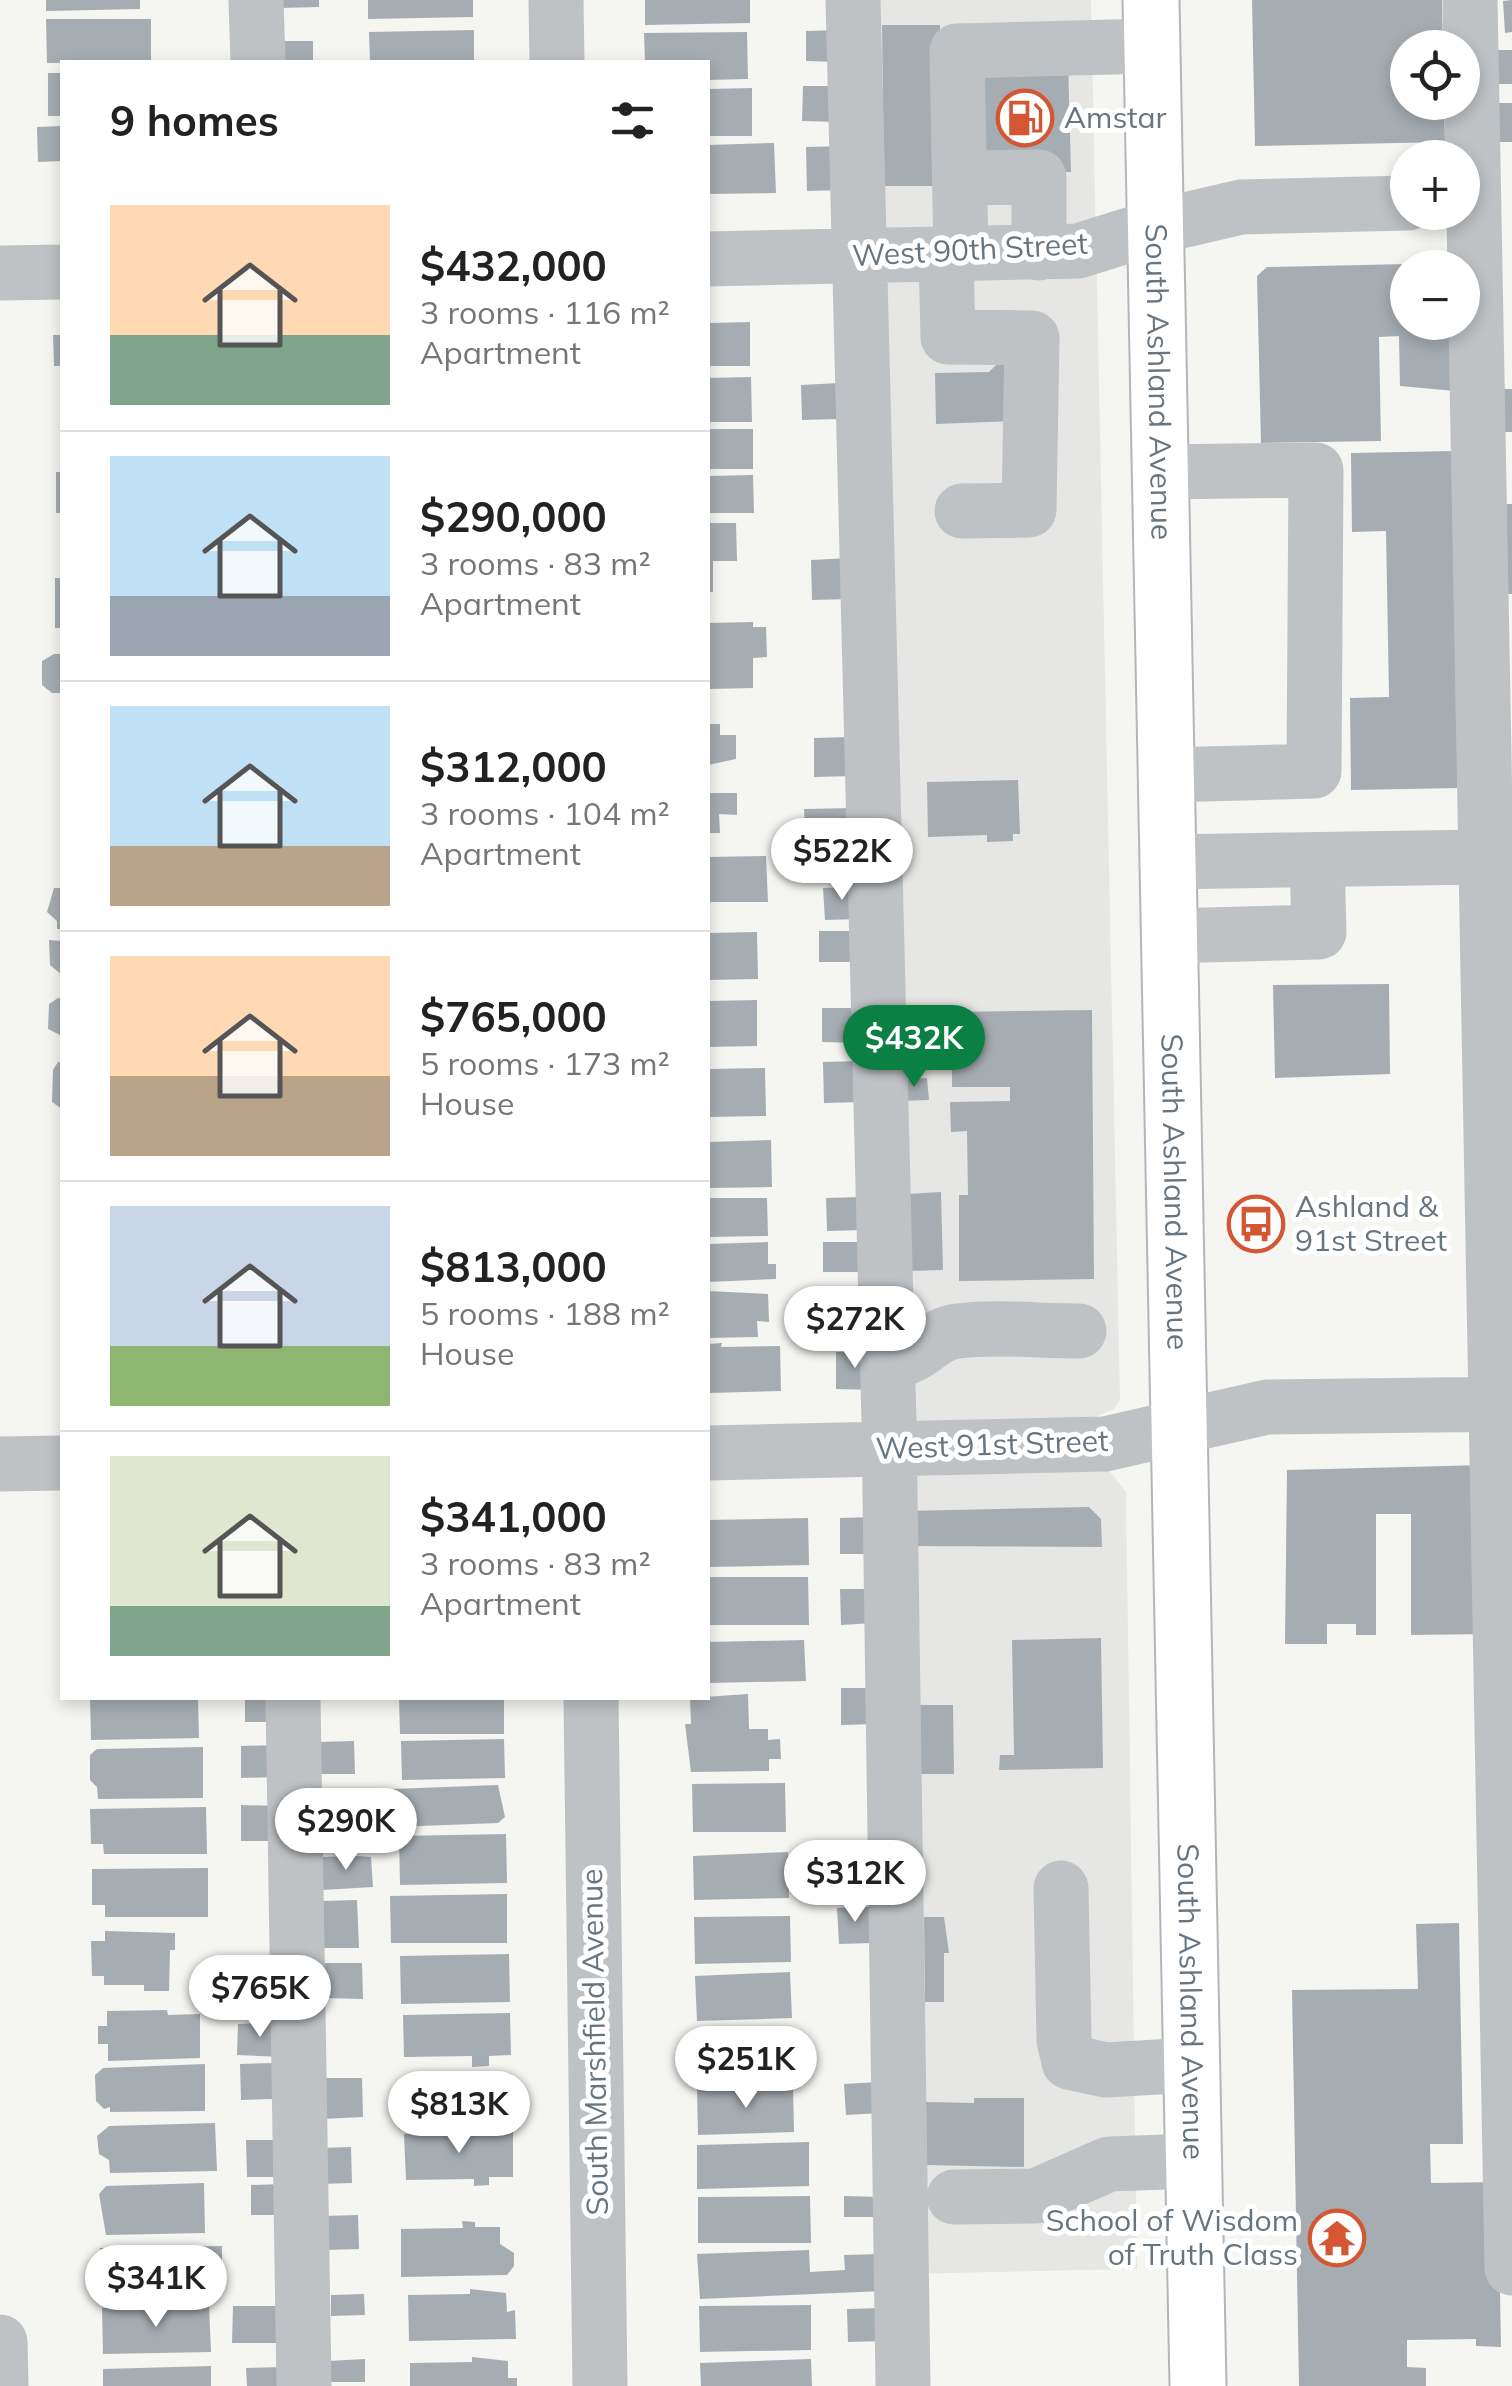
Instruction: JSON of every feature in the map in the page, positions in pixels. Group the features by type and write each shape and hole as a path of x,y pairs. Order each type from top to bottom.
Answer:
{"main road":[{"name":"South Ashland Avenue","path":"1151,23 1198,2386"}],"street":[{"path":"256,0 258,60"},
{"path":"556,0 557,60"},
{"path":"853,0 890,1449 903,2386"},
{"path":"1470,0 1482,201 1483,857 1504,1404 1512,2268"},
{"path":"962,510 1028,510 1032,338 948,337 960,178 958,51 1151,23"},
{"path":"960,178 1039,177 1040,253"},
{"name":"West 90th Street","path":"710,259 1078,252 1155,227 1242,207 1390,203"},
{"path":"0,273 60,272"},
{"path":"1160,472 1316,470 1314,771 1166,775"},
{"path":"1167,862 1483,857"},
{"path":"1169,936 1320,932 1316,860"},
{"path":"887,1362 914,1358 936,1337 957,1331 1079,1331"},
{"name":"West 91st Street","path":"710,1452 1105,1444 1267,1407 1504,1404"},
{"path":"0,1464 60,1463"},
{"path":"293,1700 304,2386"},
{"name":"South Marshfield Avenue","path":"590,1700 600,2386"},
{"path":"1061,1888 1064,2040 1069,2062 1106,2070 1192,2065"},
{"path":"954,2197 1036,2196 1108,2164 1194,2162"},
{"path":"0,2342 1,2386"}],"shaded area":[{"path":"854,0 1091,0 1120,1399 1114,1409 1093,1418 889,1423"},
{"path":"1107,1468 1126,1492 1137,2269 902,2274 890,1473"}],"building":[{"path":"46,0 140,0 140,9 46,11"},
{"path":"280,0 319,0 319,7 281,8"},
{"path":"368,0 473,0 473,17 368,19"},
{"path":"645,0 750,0 750,23 645,25"},
{"path":"1252,0 1442,0 1443,30 1390,30 1390,120 1444,120 1445,140 1255,146"},
{"path":"1512,0 1512,32 1505,33 1503,1"},
{"path":"46,19 151,19 151,60 47,63"},
{"path":"882,25 940,25 941,186 884,186"},
{"path":"474,30 474,60 370,60 369,32"},
{"path":"838,30 838,62 806,61 806,31"},
{"path":"747,32 748,79 710,80 710,60 645,60 644,33"},
{"path":"278,41 313,41 313,60 279,60"},
{"path":"1496,50 1512,50 1512,84 1498,84"},
{"name":"Amstar","path":"1068,62 1071,172 982,174 978,64"},
{"path":"48,73 60,73 60,116 48,116"},
{"path":"803,86 838,86 838,122 802,121"},
{"path":"752,88 752,136 710,136 710,89"},
{"path":"1496,103 1512,103 1512,142 1495,142"},
{"path":"60,126 60,161 38,162 37,127"},
{"path":"774,143 776,193 710,194 710,145"},
{"path":"845,146 845,190 807,191 806,147"},
{"path":"1390,264 1390,336 1379,337 1381,441 1261,443 1257,276 1267,267"},
{"path":"750,322 750,366 710,366 710,323"},
{"path":"53,335 60,335 60,366 54,366"},
{"path":"1399,340 1459,340 1455,391 1400,386"},
{"path":"1001,360 1027,383 1014,421 936,424 935,373 989,372"},
{"path":"751,377 752,422 710,422 710,378"},
{"path":"839,383 840,419 802,420 801,385"},
{"path":"1496,389 1512,389 1512,432 1496,432"},
{"path":"710,429 753,429 753,469 710,469"},
{"path":"1454,451 1460,788 1351,790 1350,698 1389,697 1386,531 1352,532 1351,453"},
{"path":"56,472 60,472 60,513 56,513"},
{"path":"753,475 754,513 710,513 710,476"},
{"path":"1502,504 1512,504 1512,594 1502,594"},
{"path":"710,523 736,523 737,561 713,561 713,592"},
{"path":"850,558 850,599 812,600 811,560"},
{"path":"55,578 60,578 60,628 55,628"},
{"path":"753,622 753,627 766,627 767,657 753,658 753,688 710,689 710,623"},
{"path":"60,654 60,693 52,693 42,685 42,661"},
{"path":"710,724 720,724 720,735 736,735 736,759 710,765"},
{"path":"852,737 853,776 814,777 814,738"},
{"path":"1018,780 1020,834 1013,834 1013,841 987,842 987,835 928,837 927,782"},
{"path":"710,793 737,793 737,815 719,814 720,833 710,833"},
{"path":"854,808 855,844 806,846 804,809"},
{"path":"766,856 768,902 710,902 710,857"},
{"path":"859,887 860,919 825,920 823,888"},
{"path":"54,888 60,888 60,929 47,912"},
{"path":"819,931 857,931 858,962 819,962"},
{"path":"757,932 758,979 710,980 710,933"},
{"path":"49,940 60,941 60,973 50,965"},
{"path":"1389,984 1390,1074 1275,1078 1273,985"},
{"path":"60,998 60,1035 48,1029 49,1004"},
{"path":"757,1000 757,1046 710,1047 710,1001"},
{"path":"822,1008 860,1008 860,1043 822,1042"},
{"path":"1092,1010 1094,1279 959,1281 959,1195 968,1195 967,1131 951,1132 950,1102 1010,1101 1010,1087 952,1087 952,1012"},
{"path":"861,1061 862,1102 824,1103 823,1062"},
{"path":"60,1062 60,1108 52,1102 53,1070"},
{"path":"765,1068 766,1116 710,1117 710,1069"},
{"path":"927,1078 929,1100 901,1101 900,1080"},
{"path":"771,1140 772,1187 710,1188 710,1142"},
{"path":"941,1192 943,1270 909,1271 907,1194"},
{"path":"862,1197 863,1230 827,1231 826,1198"},
{"path":"710,1198 767,1198 768,1236 710,1237"},
{"path":"768,1242 768,1264 776,1264 776,1279 710,1282 710,1244"},
{"path":"823,1242 867,1242 867,1272 823,1272"},
{"path":"831,1287 867,1287 868,1315 831,1314"},
{"path":"710,1291 768,1294 769,1322 757,1321 758,1337 710,1338"},
{"path":"710,1344 780,1346 781,1391 710,1393"},
{"path":"836,1352 874,1352 874,1390 836,1389"},
{"path":"1484,1465 1485,1634 1411,1635 1411,1514 1376,1514 1376,1635 1356,1635 1356,1624 1327,1624 1327,1644 1285,1644 1287,1470"},
{"path":"1089,1507 1101,1519 1102,1547 907,1546 907,1511"},
{"path":"876,1517 877,1554 840,1554 840,1518"},
{"path":"808,1518 809,1565 710,1567 710,1520"},
{"path":"710,1577 808,1577 809,1625 710,1625"},
{"path":"840,1589 874,1589 874,1623 841,1625"},
{"path":"1101,1638 1103,1768 999,1770 1000,1755 1014,1755 1012,1640"},
{"path":"804,1640 806,1681 710,1683 710,1642"},
{"path":"841,1688 876,1688 876,1724 841,1725"},
{"path":"748,1694 749,1729 768,1729 768,1740 780,1739 781,1759 769,1759 769,1771 691,1772 685,1724 691,1724 690,1700 710,1700 710,1697"},
{"path":"90,1700 198,1700 199,1738 91,1740"},
{"path":"245,1700 276,1700 275,1722 245,1722"},
{"path":"399,1700 504,1700 504,1734 400,1734"},
{"path":"918,1705 953,1705 954,1774 919,1774"},
{"path":"504,1739 505,1778 402,1780 401,1741"},
{"path":"354,1741 355,1774 320,1774 319,1742"},
{"path":"276,1745 277,1777 241,1778 241,1746"},
{"path":"203,1747 203,1798 98,1799 97,1787 90,1780 90,1755 97,1749"},
{"path":"785,1783 786,1832 693,1832 692,1784"},
{"path":"498,1785 505,1817 498,1823 394,1827 392,1789"},
{"path":"345,1788 345,1810 318,1811 317,1789"},
{"path":"241,1805 277,1806 277,1841 241,1841"},
{"path":"206,1807 207,1854 104,1854 103,1844 91,1844 90,1809"},
{"path":"506,1834 507,1883 400,1885 399,1836"},
{"path":"788,1852 789,1898 694,1900 693,1856"},
{"path":"869,1852 870,1888 837,1889 835,1853"},
{"path":"320,1857 371,1857 373,1887 322,1890"},
{"path":"208,1868 208,1917 105,1917 105,1905 92,1905 92,1869"},
{"path":"507,1894 507,1943 391,1943 390,1896"},
{"path":"357,1900 359,1948 323,1948 322,1901"},
{"path":"871,1907 872,1943 839,1944 837,1908"},
{"path":"790,1916 791,1962 695,1964 694,1917"},
{"path":"924,1917 944,1917 949,1953 944,1953 944,2002 925,2002"},
{"path":"1459,1923 1463,2144 1430,2144 1431,2183 1498,2182 1501,2347 1476,2346 1476,2339 1407,2340 1407,2367 1426,2368 1426,2386 1299,2386 1292,1990 1418,1989 1416,1924"},
{"path":"105,1931 175,1933 175,1950 170,1950 169,1991 144,1991 144,1985 104,1985 104,1976 92,1976 91,1941 105,1941"},
{"path":"509,1954 510,2002 401,2004 400,1956"},
{"path":"323,1963 362,1963 363,1999 324,1998"},
{"path":"790,1972 792,2018 697,2021 695,1976"},
{"path":"167,2010 168,2015 200,2014 200,2058 108,2061 108,2044 98,2044 98,2026 107,2026 107,2011"},
{"path":"510,2013 511,2055 489,2056 489,2066 472,2067 472,2056 404,2057 403,2015"},
{"path":"281,2022 281,2057 237,2055 238,2024"},
{"path":"791,2030 792,2076 697,2077 697,2031"},
{"path":"273,2063 274,2099 241,2100 240,2064"},
{"path":"205,2064 205,2111 110,2112 110,2107 104,2109 96,2101 95,2075 103,2068"},
{"path":"511,2073 511,2118 491,2119 491,2127 477,2126 476,2119 407,2120 407,2074"},
{"path":"321,2078 362,2078 363,2117 322,2119"},
{"path":"879,2082 881,2113 846,2115 844,2084"},
{"path":"793,2087 794,2132 698,2135 697,2090"},
{"path":"974,2098 1024,2098 1024,2167 926,2165 926,2102 974,2103"},
{"path":"215,2123 217,2171 110,2173 109,2160 99,2154 97,2136 109,2126"},
{"path":"513,2132 513,2177 489,2177 489,2185 474,2186 474,2179 406,2180 404,2134"},
{"path":"246,2140 283,2140 284,2177 247,2177"},
{"path":"809,2142 809,2186 697,2189 697,2145"},
{"path":"351,2147 352,2183 319,2184 318,2148"},
{"path":"204,2183 205,2233 106,2235 99,2194 106,2186"},
{"path":"283,2184 282,2215 251,2215 251,2185"},
{"path":"810,2196 811,2243 698,2243 698,2197"},
{"path":"844,2196 881,2197 881,2217 844,2217"},
{"path":"358,2215 359,2249 325,2250 324,2216"},
{"path":"462,2221 475,2222 475,2227 500,2227 500,2244 514,2253 514,2266 507,2275 401,2277 401,2229 463,2228"},
{"path":"222,2246 222,2267 209,2267 210,2293 100,2295 100,2248"},
{"path":"809,2250 810,2272 845,2270 844,2255 882,2254 883,2291 700,2299 697,2254"},
{"path":"470,2289 506,2293 507,2312 515,2310 516,2339 409,2341 408,2295 470,2294"},
{"path":"364,2294 365,2315 331,2316 331,2295"},
{"path":"811,2305 811,2350 700,2352 699,2306"},
{"path":"209,2306 211,2352 103,2354 102,2308"},
{"path":"233,2306 282,2306 281,2343 232,2343"},
{"path":"884,2308 885,2341 848,2342 847,2309"},
{"path":"472,2357 508,2361 508,2378 517,2378 517,2386 410,2386 410,2363 472,2362"},
{"path":"365,2359 365,2382 330,2382 329,2361"},
{"path":"811,2359 812,2386 701,2386 700,2363"},
{"path":"211,2366 211,2386 103,2386 103,2369"},
{"path":"284,2367 284,2386 247,2386 246,2368"}],"place":[{"name":"Amstar","path":"1025,118"},
{"name":"Ashland & 91st Street","path":"1256,1224"},
{"name":"School of Wisdom of Truth Class","path":"1337,2238"}]}
